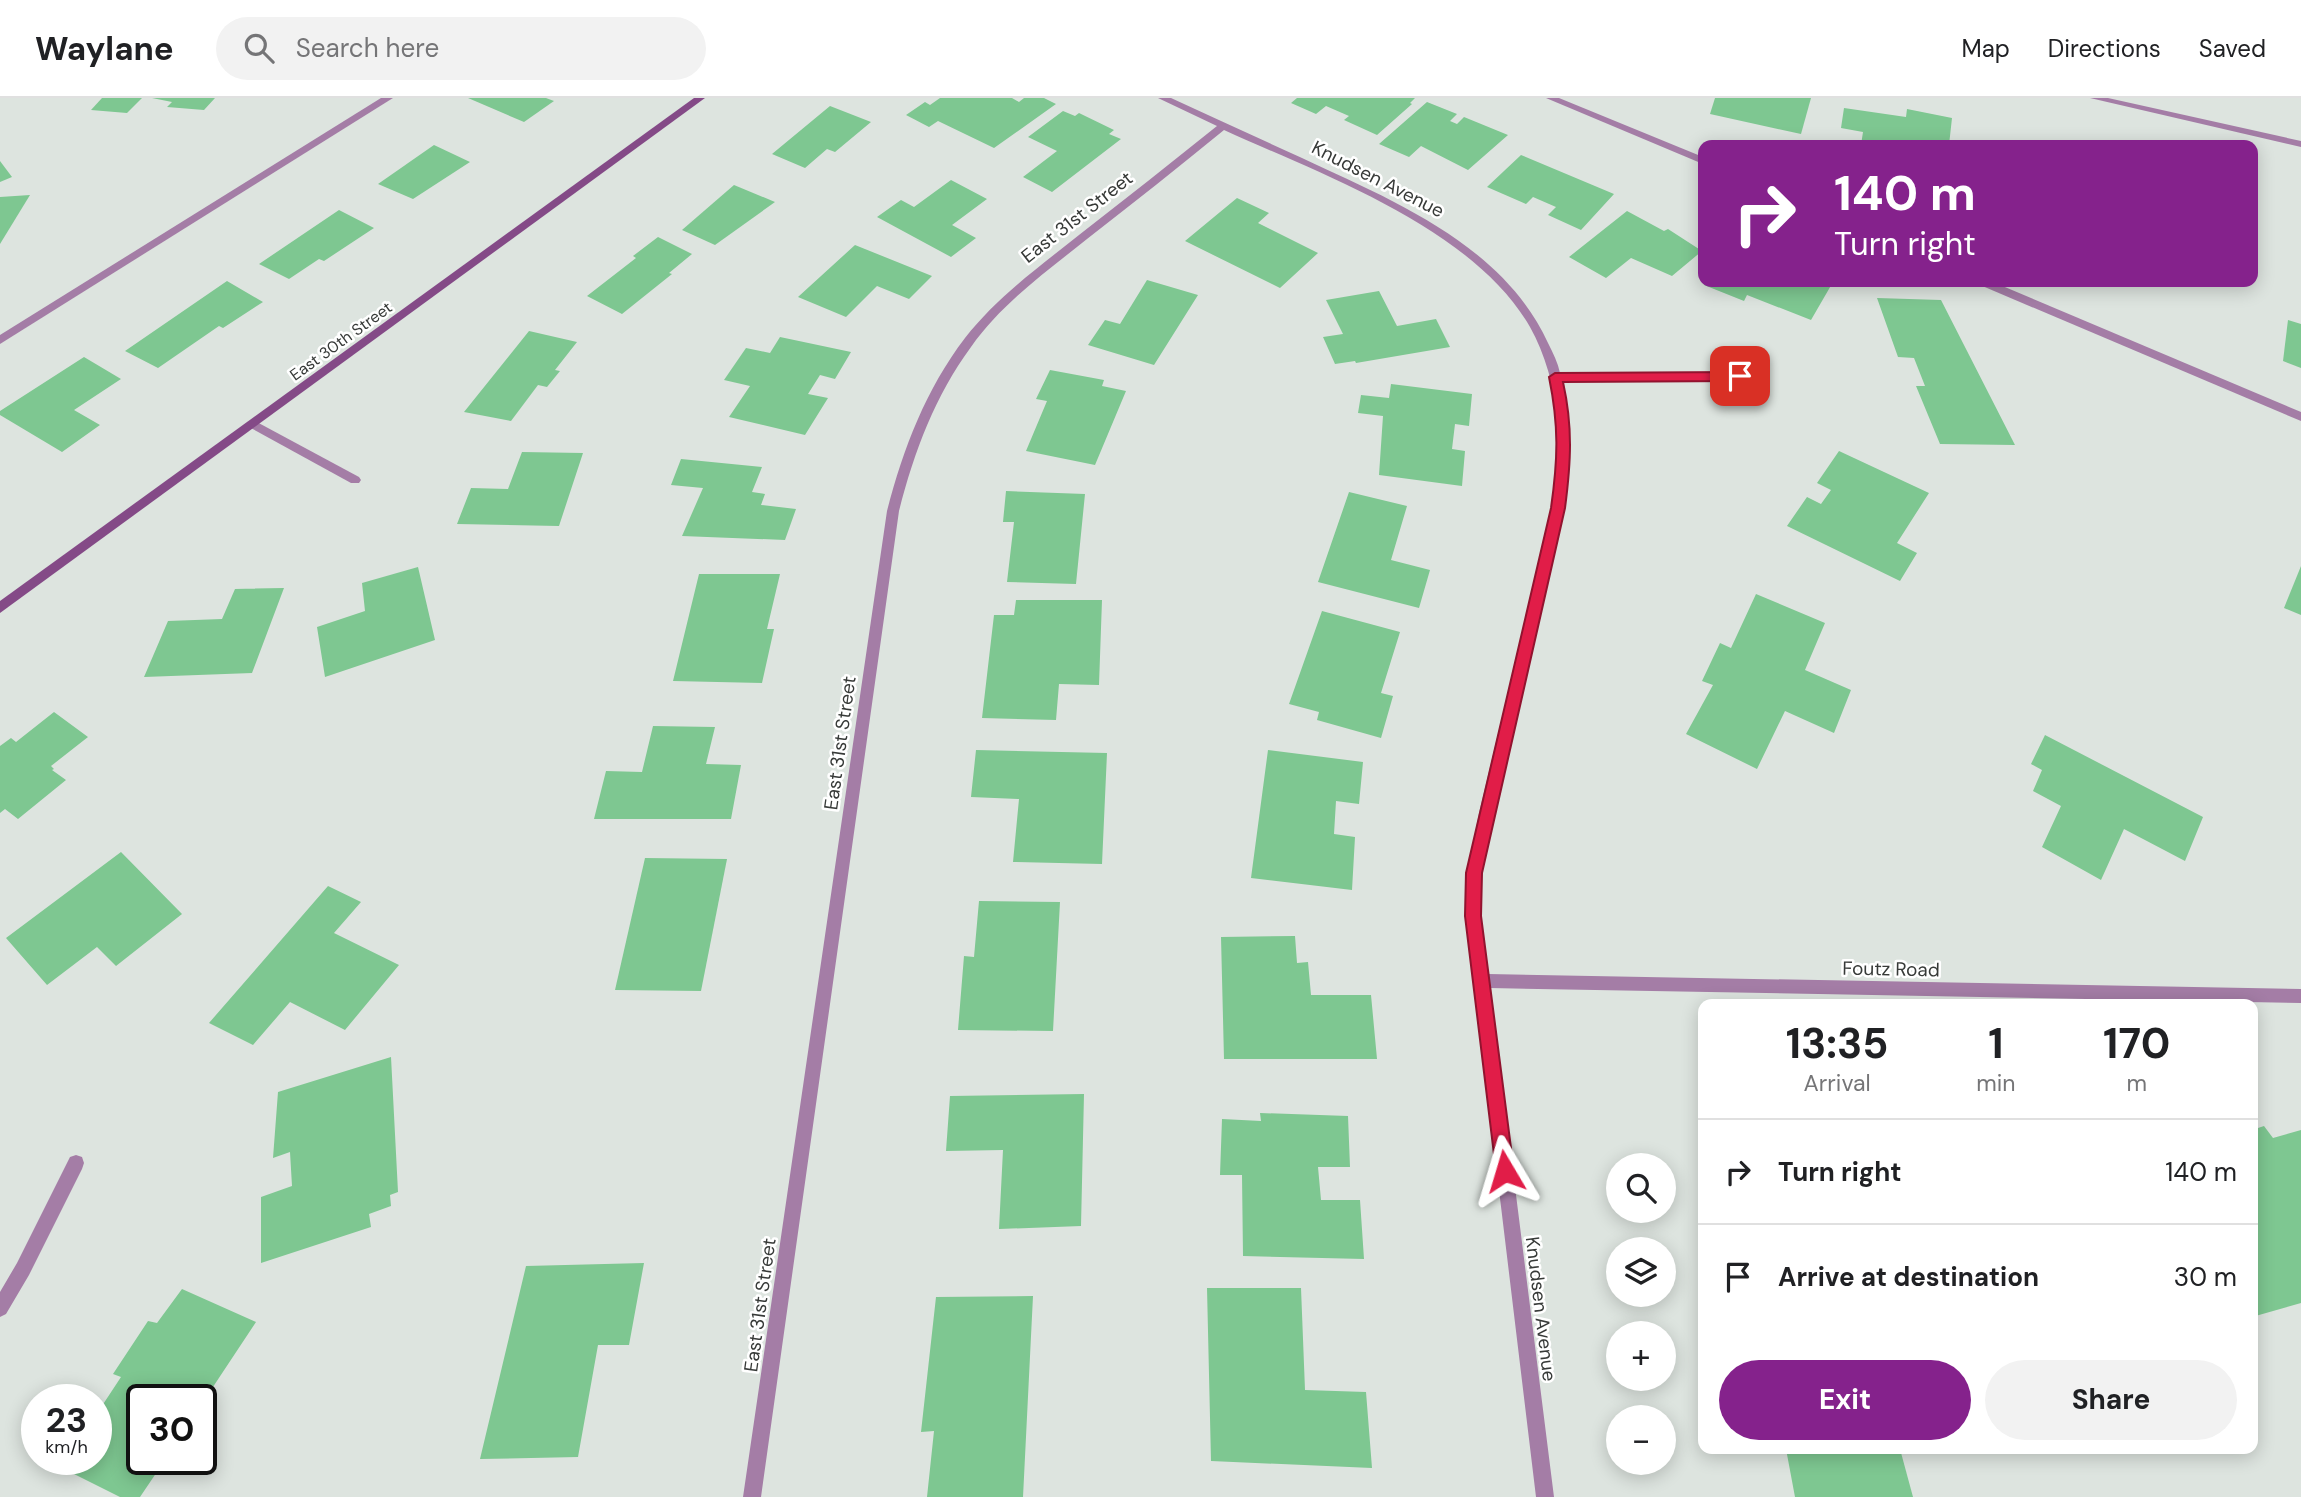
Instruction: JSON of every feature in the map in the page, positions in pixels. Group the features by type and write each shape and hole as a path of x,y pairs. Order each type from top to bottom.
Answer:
{"main road":[{"name":"East 30th Street","path":"0,608 701,98"}],"street":[{"path":"0,340 388,98"},
{"name":"Knudsen Avenue","path":"1163,98 1388,202 1456,242 1495,276 1526,313 1543,341 1555,377 1564,417 1564,465 1558,508 1474,873 1473,916 1545,1497"},
{"path":"1551,98 1698,159"},
{"path":"2095,98 2301,144"},
{"name":"East 31st Street","path":"751,1497 893,511 906,459 941,383 968,342 995,310 1223,126"},
{"path":"1996,287 2301,417"},
{"path":"1555,377 1740,376"},
{"path":"253,424 355,480"},
{"name":"Foutz Road","path":"1481,981 2301,996"},
{"path":"0,1308 23,1269 76,1163"}],"building":[{"path":"102,98 142,98 127,113 91,110"},
{"path":"152,98 215,98 204,110 167,107 172,102"},
{"path":"468,98 546,98 554,101 524,122"},
{"path":"940,98 1012,98 1019,102 1024,98 1044,98 1056,104 994,148 938,121 929,127 906,115 925,102 930,105"},
{"path":"1297,98 1415,98 1410,103 1412,104 1377,135 1344,120 1349,116 1326,106 1316,114 1291,103"},
{"path":"1715,98 1811,98 1801,134 1710,114"},
{"path":"1427,102 1457,114 1450,121 1457,124 1464,117 1508,135 1468,170 1421,146 1409,157 1379,144"},
{"path":"830,106 871,122 835,152 827,149 805,168 772,154"},
{"path":"1844,108 1906,117 1907,109 1952,118 1950,140 1862,140 1863,132 1841,128"},
{"path":"1063,111 1075,116 1079,113 1114,130 1109,134 1121,139 1052,192 1023,177 1057,151 1028,137"},
{"path":"434,145 470,162 413,199 378,184"},
{"path":"1521,155 1614,194 1581,230 1548,215 1556,207 1533,197 1526,204 1487,187"},
{"path":"0,161 12,177 0,182"},
{"path":"951,180 987,199 952,225 976,238 951,257 877,217 901,200 914,207"},
{"path":"734,185 775,202 715,245 682,230"},
{"path":"30,195 0,244 0,197"},
{"path":"1237,198 1269,213 1258,223 1318,253 1280,288 1185,241"},
{"path":"339,210 374,228 324,261 319,259 289,279 259,264"},
{"path":"1627,211 1664,231 1668,229 1698,248 1698,254 1672,276 1631,258 1606,278 1569,257"},
{"path":"658,237 692,254 669,273 672,274 622,314 587,296 636,258 633,256"},
{"path":"855,245 932,276 909,299 877,286 846,317 798,297"},
{"path":"1147,280 1198,295 1154,365 1088,345 1105,320 1120,324"},
{"path":"227,281 263,302 223,328 219,326 158,368 125,351"},
{"path":"1709,287 1830,287 1811,320 1747,295 1744,301"},
{"path":"1379,291 1397,326 1436,319 1450,347 1335,364 1323,337 1343,334 1326,300"},
{"path":"1877,298 1941,300 2015,445 1940,444 1916,386 1925,386 1914,358 1898,357"},
{"path":"2288,320 2301,324 2301,368 2283,361"},
{"path":"529,331 577,342 555,370 560,371 547,387 538,385 511,421 464,412"},
{"path":"780,337 851,352 835,379 820,375 808,394 828,398 805,435 729,417 750,386 724,380 746,348 770,353"},
{"path":"84,357 121,379 74,410 100,425 62,452 0,415 0,411"},
{"path":"1050,370 1104,380 1102,386 1126,391 1095,465 1026,451 1047,401 1036,399"},
{"path":"1391,384 1472,394 1469,426 1455,424 1452,449 1465,451 1462,486 1379,475 1383,416 1358,413 1361,395 1389,398"},
{"path":"1839,451 1929,493 1897,543 1917,553 1900,581 1787,526 1807,497 1821,504 1831,490 1817,483"},
{"path":"522,452 583,453 559,526 457,524 471,488 508,489"},
{"path":"681,459 762,467 752,492 765,494 761,505 796,509 785,540 682,536 703,488 671,485"},
{"path":"1006,491 1085,494 1076,584 1007,582 1014,522 1003,522"},
{"path":"1349,492 1407,506 1391,560 1430,570 1419,608 1318,582"},
{"path":"2301,566 2301,615 2284,608"},
{"path":"418,567 435,640 325,677 317,627 365,611 362,583"},
{"path":"699,574 780,574 767,629 774,629 762,683 673,681"},
{"path":"284,588 252,673 144,677 168,621 222,619 235,589"},
{"path":"1756,594 1825,623 1805,670 1851,690 1834,733 1785,711 1757,769 1686,734 1713,685 1702,681 1720,643 1731,648"},
{"path":"1016,600 1102,600 1099,685 1059,684 1056,720 982,718 994,615 1014,615"},
{"path":"1322,611 1400,632 1381,693 1393,696 1381,738 1317,720 1319,712 1289,704"},
{"path":"54,712 88,737 51,766 54,769 52,770 66,780 18,819 5,809 0,813 0,746 11,738 16,742"},
{"path":"653,726 715,727 706,764 741,765 731,819 594,819 606,771 642,772"},
{"path":"2045,735 2203,817 2185,861 2124,829 2101,880 2042,847 2061,806 2033,791 2042,770 2031,764"},
{"path":"976,750 1107,753 1102,864 1013,862 1019,799 971,797"},
{"path":"1268,750 1363,762 1359,804 1336,801 1334,834 1355,837 1352,890 1251,878"},
{"path":"121,852 182,914 116,966 97,947 47,985 6,938"},
{"path":"645,858 727,859 701,991 615,990"},
{"path":"328,886 361,902 334,933 399,965 345,1030 290,1002 253,1045 209,1023"},
{"path":"979,901 1060,902 1053,1031 958,1030 964,956 974,957"},
{"path":"1295,936 1297,963 1308,962 1311,995 1371,995 1377,1059 1224,1059 1221,937"},
{"path":"391,1057 398,1192 390,1195 391,1206 369,1214 371,1227 261,1263 261,1197 292,1186 290,1152 273,1158 278,1092"},
{"path":"1084,1094 1081,1226 999,1229 1003,1150 946,1151 950,1096"},
{"path":"1260,1113 1348,1116 1350,1167 1318,1167 1321,1200 1360,1200 1364,1259 1243,1256 1242,1175 1220,1175 1222,1119 1261,1121"},
{"path":"2264,1126 2273,1138 2301,1130 2301,1303 2258,1315 2258,1128"},
{"path":"644,1263 629,1345 598,1345 578,1457 480,1459 526,1266"},
{"path":"1207,1288 1301,1288 1305,1390 1366,1392 1372,1468 1211,1461"},
{"path":"182,1289 256,1322 215,1384 126,1384 126,1475 155,1475 140,1497 120,1497 76,1475 112,1475 112,1391 121,1377 113,1374 148,1321 157,1323"},
{"path":"1033,1296 1023,1497 927,1497 934,1431 921,1432 936,1297"},
{"path":"1787,1454 1901,1454 1913,1497 1795,1497"}],"route":[{"path":"1505,1171 1473,916 1474,873 1558,508 1564,465 1564,417 1555,377 1740,376"}]}
